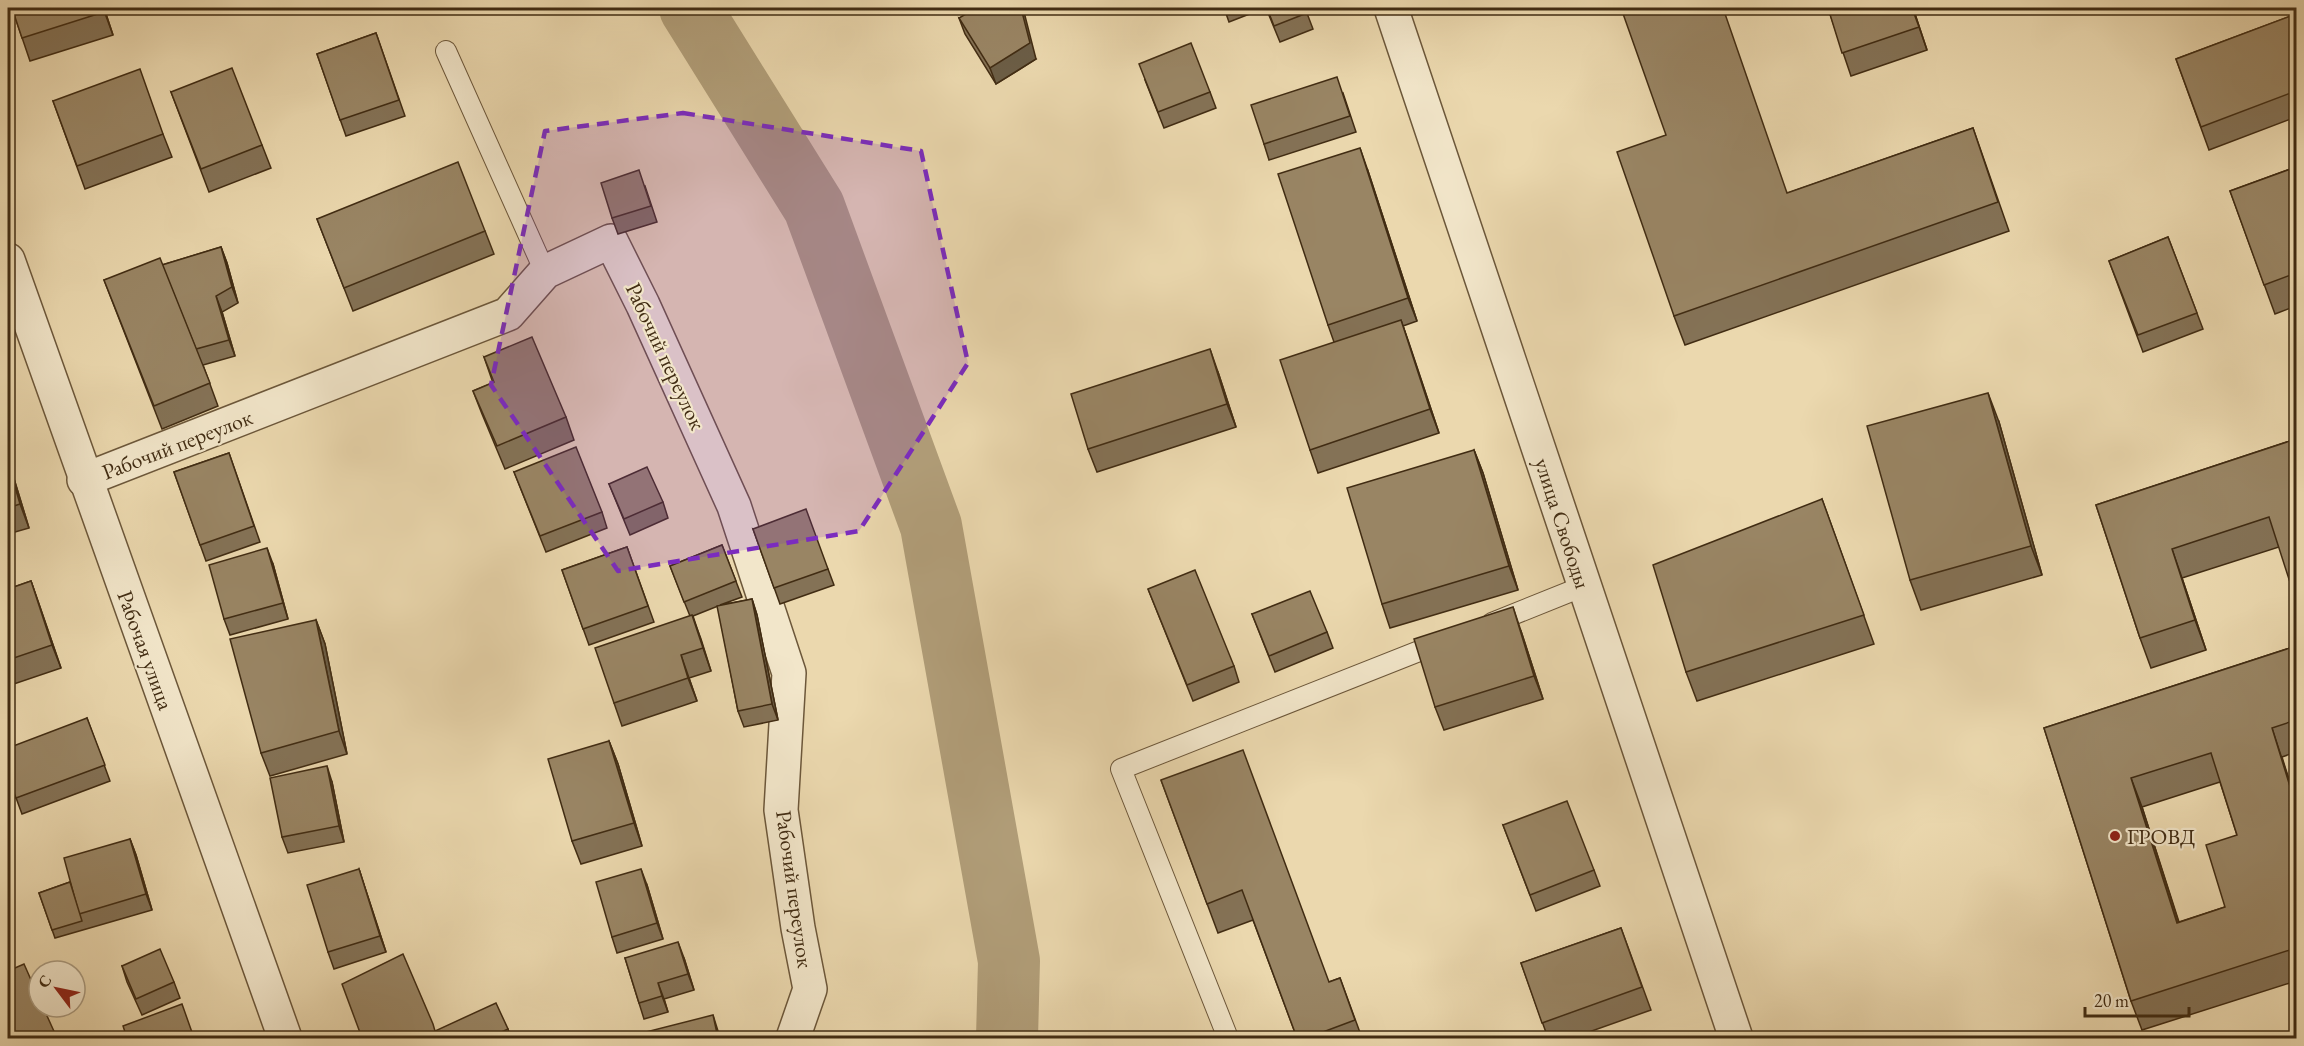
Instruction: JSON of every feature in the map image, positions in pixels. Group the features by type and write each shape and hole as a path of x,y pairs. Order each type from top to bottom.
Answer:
{"street":[{"name":"улица Свободы","path":"1391,8 1736,1038"},
{"name":"Рабочий переулок","path":"84,480 508,314 545,272 611,241 643,305 734,506 789,673 781,810 798,928 810,989 793,1038"},
{"name":"Рабочая улица","path":"8,260 84,480 285,1038"}],"lane":[{"path":"446,51 545,272"},
{"path":"1228,1038 1121,769 1584,586"}],"highlighted area":[{"path":"683,113 921,151 968,363 859,531 618,571 491,385 545,131"}],"building":[{"path":"12,8 103,8 104,12 22,38"},
{"path":"976,8 1021,8 1030,43 990,68 959,18"},
{"path":"1267,8 1305,8 1307,13 1274,26"},
{"path":"1621,8 1723,8 1787,193 1973,128 1998,202 1674,316 1617,152 1666,135"},
{"path":"1828,8 1912,8 1919,27 1842,53"},
{"path":"2296,14 2296,91 2201,127 2176,59"},
{"path":"376,33 399,100 340,120 317,54"},
{"path":"1191,43 1210,92 1158,112 1139,64"},
{"path":"232,68 262,145 201,169 171,92"},
{"path":"140,69 163,134 77,166 53,101"},
{"path":"1337,77 1350,116 1264,144 1251,105"},
{"path":"1360,148 1408,298 1328,325 1278,174"},
{"path":"458,162 485,231 344,288 317,219"},
{"path":"2296,167 2296,273 2264,285 2230,191"},
{"path":"639,170 651,206 612,218 601,183"},
{"path":"2168,237 2197,313 2138,335 2109,261"},
{"path":"221,247 232,287 216,296 229,340 196,349 162,265"},
{"path":"160,258 210,383 154,406 104,280"},
{"path":"1401,320 1430,409 1310,450 1280,360"},
{"path":"532,337 566,417 497,446 473,391 494,382 484,357"},
{"path":"1210,349 1227,404 1088,449 1071,394"},
{"path":"1988,393 2031,546 1910,580 1867,426"},
{"path":"2296,439 2296,601 2269,517 2172,549 2195,620 2140,638 2096,505"},
{"path":"576,447 602,512 540,536 514,472"},
{"path":"1474,450 1509,566 1382,604 1347,488"},
{"path":"229,453 254,526 200,545 174,472"},
{"path":"8,463 20,504 8,508"},
{"path":"647,467 663,502 624,519 609,484"},
{"path":"1822,499 1864,615 1686,672 1653,565"},
{"path":"806,509 828,569 774,588 753,529"},
{"path":"722,545 736,581 684,602 670,566"},
{"path":"627,547 648,606 583,629 562,570"},
{"path":"267,548 283,603 224,619 209,565"},
{"path":"1195,570 1234,666 1187,685 1148,589"},
{"path":"31,581 52,645 8,660 8,589"},
{"path":"1310,591 1327,632 1269,656 1252,614"},
{"path":"752,599 772,704 738,711 717,606"},
{"path":"1513,607 1534,676 1435,707 1414,639"},
{"path":"692,615 703,648 681,655 688,678 614,703 595,648"},
{"path":"316,620 339,731 261,753 230,639"},
{"name":"ГРОВД","path":"2296,646 2296,720 2272,728 2296,806 2296,948 2131,1001 2044,728","holes":["2211,753 2237,835 2206,845 2225,907 2177,923 2131,778"]},
{"path":"87,718 105,765 16,798 8,776 8,748"},
{"path":"609,741 634,823 572,841 548,759"},
{"path":"1243,750 1329,982 1340,978 1355,1020 1307,1038 1297,1038 1242,890 1207,904 1161,780"},
{"path":"327,766 339,826 282,837 270,778"},
{"path":"1567,801 1594,870 1530,895 1503,825"},
{"path":"130,839 146,894 79,914 64,858"},
{"path":"359,869 380,936 328,952 307,885"},
{"path":"641,869 657,923 612,937 596,882"},
{"path":"70,882 82,921 52,930 39,893"},
{"path":"1621,928 1642,987 1542,1023 1521,963"},
{"path":"678,942 688,974 658,983 662,996 639,1003 625,958"},
{"path":"160,949 174,982 136,999 122,966"},
{"path":"403,954 437,1038 362,1038 342,984"},
{"path":"24,964 27,971 27,1019 48,1019 57,1038 8,1038 8,971"},
{"path":"496,1003 508,1029 489,1038 439,1038 435,1031"},
{"path":"182,1004 194,1038 127,1038 123,1026"},
{"path":"713,1015 718,1038 639,1038 638,1034"}],"waterway":[{"path":"690,8 814,207 931,526 1009,961 1007,1038"}],"place":[{"name":"ГРОВД","path":"2115,836"}]}
